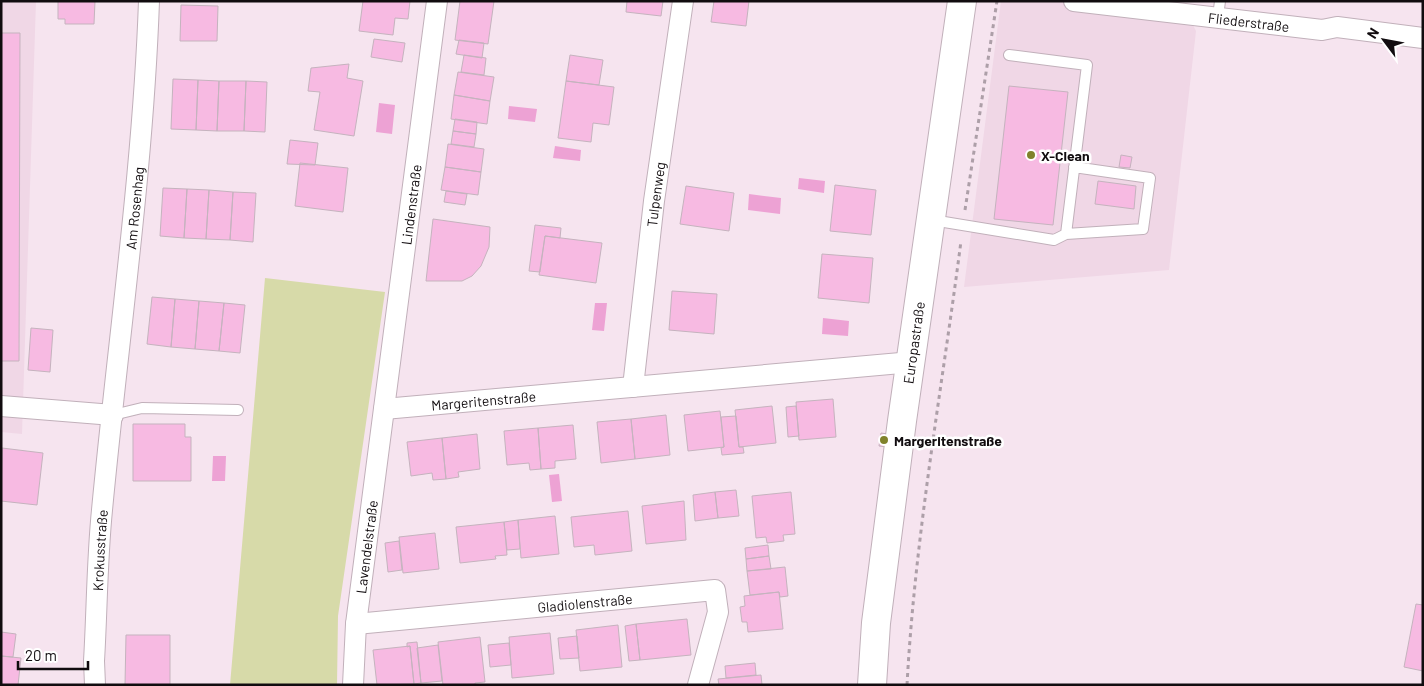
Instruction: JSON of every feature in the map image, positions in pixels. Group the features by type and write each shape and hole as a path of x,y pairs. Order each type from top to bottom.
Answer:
{"main road":[{"name":"Europastraße","path":"872,685 876,623 962,1"}],"street":[{"name":"Am Rosenhag","path":"112,415 138,175 149,1"},
{"name":"Lindenstraße","path":"384,409 436,1"},
{"name":"Tulpenweg","path":"632,387 654,201 683,1"},
{"name":"Fliederstraße","path":"1074,1 1219,9 1322,30 1337,27 1423,38"},
{"name":"Margeritenstraße","path":"384,409 912,362"},
{"path":"1,406 112,415"},
{"name":"Lavendelstraße","path":"353,685 356,624 384,409"},
{"name":"Krokusstraße","path":"95,685 102,512 112,415"},
{"name":"Gladiolenstraße","path":"356,624 715,590 718,612 698,685"}],"lane":[{"path":"1009,55 1087,65 1066,234"},
{"path":"931,220 964,223 979,228 1054,240 1066,234 1143,229 1150,178 1074,167"},
{"path":"112,415 142,408 238,410"}],"path":[{"path":"907,685 911,616 928,479 997,1"}],"shaded area":[{"path":"1,1 36,1 22,434 1,432"},
{"path":"1001,1 1181,1 1196,31 1169,270 964,287"},
{"path":"379,103 395,105 392,134 376,132"},
{"path":"509,106 537,109 535,122 508,119"},
{"path":"555,146 581,150 580,161 553,158"},
{"path":"799,178 825,181 824,193 798,189"},
{"path":"749,194 781,198 780,214 748,210"},
{"path":"595,303 607,303 604,331 592,330"},
{"path":"823,318 849,321 848,336 822,334"},
{"path":"213,456 226,456 225,481 212,481"},
{"path":"559,474 562,501 552,502 549,475"}],"green space":[{"path":"265,278 385,292 338,616 337,685 230,685"}],"building":[{"path":"58,1 95,1 94,24 65,24 65,19 58,19"},
{"path":"363,1 410,1 408,19 395,18 393,35 359,31"},
{"path":"460,1 494,1 488,44 455,40"},
{"path":"627,1 663,1 661,16 626,12"},
{"path":"714,1 749,1 746,26 711,22"},
{"path":"181,5 218,6 217,41 180,41"},
{"path":"1,33 20,33 19,361 1,361"},
{"path":"374,39 405,43 402,62 371,57"},
{"path":"459,40 484,43 482,58 456,54"},
{"path":"464,55 486,58 484,75 461,72"},
{"path":"570,55 603,60 599,85 566,81"},
{"path":"349,64 347,78 363,81 354,136 314,130 320,92 308,91 311,68"},
{"path":"458,72 494,77 490,101 454,95"},
{"path":"173,79 198,80 196,130 171,129"},
{"path":"198,80 219,81 217,131 196,130"},
{"path":"219,81 246,81 244,131 217,131"},
{"path":"246,81 267,82 265,132 244,131"},
{"path":"566,81 614,87 609,125 593,123 591,142 558,138"},
{"name":"X-Clean","path":"1009,86 1068,92 1053,225 994,219"},
{"path":"454,95 490,101 487,124 451,119"},
{"path":"455,119 477,122 476,134 453,131"},
{"path":"453,131 476,134 474,147 451,144"},
{"path":"290,140 318,143 315,165 287,164"},
{"path":"448,144 484,149 481,172 445,167"},
{"path":"1121,155 1132,157 1130,168 1119,167"},
{"path":"300,163 348,168 343,212 295,206"},
{"path":"445,167 481,172 478,195 441,190"},
{"path":"1098,181 1136,186 1134,209 1095,204"},
{"path":"835,185 876,190 871,235 830,231"},
{"path":"686,186 734,193 729,231 680,224"},
{"path":"163,188 187,189 184,238 160,236"},
{"path":"187,189 209,190 206,239 184,238"},
{"path":"209,190 233,192 230,240 206,239"},
{"path":"446,191 467,194 465,205 444,202"},
{"path":"233,192 256,193 253,242 230,240"},
{"path":"433,219 490,227 489,247 481,266 472,276 462,281 426,281"},
{"path":"535,225 561,228 560,238 545,236 540,272 529,271"},
{"path":"545,236 602,243 596,283 539,275"},
{"path":"822,254 873,258 869,303 818,298"},
{"path":"672,291 717,294 714,334 669,330"},
{"path":"152,297 175,299 171,347 147,344"},
{"path":"175,299 199,301 195,349 171,347"},
{"path":"199,301 224,303 219,351 195,349"},
{"path":"224,303 245,305 240,353 219,351"},
{"path":"31,328 53,330 50,372 28,370"},
{"path":"833,399 836,437 799,440 796,402"},
{"path":"772,406 776,443 739,447 735,410"},
{"path":"796,406 799,436 788,437 786,407"},
{"path":"720,411 724,447 688,451 684,415"},
{"path":"666,415 670,455 635,459 631,419"},
{"path":"736,416 739,447 743,447 744,453 722,455 721,448 724,447 721,417"},
{"path":"631,419 635,459 601,463 597,422"},
{"path":"133,424 185,424 185,437 191,437 191,481 133,481"},
{"path":"573,425 576,459 555,461 555,468 541,469 538,428"},
{"path":"538,428 541,469 530,470 529,463 507,465 504,431"},
{"name":"Margeritenstraße","path":"881,433 888,434 887,447 879,446"},
{"path":"477,434 480,469 458,472 459,477 446,479 442,438"},
{"path":"442,438 446,479 433,480 432,473 411,476 407,442"},
{"path":"2,448 43,453 37,505 1,501"},
{"path":"736,490 739,516 718,518 715,492"},
{"path":"715,492 718,518 695,521 693,495"},
{"path":"791,492 795,534 783,535 784,541 767,543 766,537 756,538 752,496"},
{"path":"684,501 686,540 646,544 642,506"},
{"path":"628,511 632,551 595,555 594,545 574,547 571,517"},
{"path":"555,516 559,554 521,558 518,520"},
{"path":"518,520 520,549 507,550 504,522"},
{"path":"504,522 507,555 495,556 496,559 460,563 456,527"},
{"path":"435,533 439,569 403,573 399,537"},
{"path":"399,541 402,570 388,572 385,543"},
{"path":"768,545 769,556 746,559 745,548"},
{"path":"769,556 771,569 747,571 746,559"},
{"path":"785,567 788,596 780,597 779,592 750,595 747,571"},
{"path":"779,592 783,629 748,632 747,622 742,622 740,607 745,606 744,596"},
{"path":"1416,604 1423,605 1423,671 1404,667"},
{"path":"687,619 691,655 640,660 636,624"},
{"path":"636,624 640,660 629,661 625,626"},
{"path":"618,625 622,667 580,671 576,630"},
{"path":"1,632 16,634 13,657 1,656"},
{"path":"550,633 554,674 512,678 509,637"},
{"path":"126,635 170,635 170,685 125,685"},
{"path":"577,636 579,658 560,659 558,638"},
{"path":"480,637 485,682 475,683 475,685 443,685 438,642"},
{"path":"417,642 421,683 414,684 410,646 407,647 407,643"},
{"path":"509,643 511,665 490,667 488,645"},
{"path":"438,645 442,681 421,683 417,648"},
{"path":"410,646 414,684 377,685 373,650"},
{"path":"1,656 21,658 18,685 1,685"},
{"path":"755,663 756,675 726,678 725,666"},
{"path":"761,675 762,685 719,685 718,679"}],"place":[{"name":"X-Clean","path":"1031,155"},
{"name":"Margeritenstraße","path":"884,440"}]}
